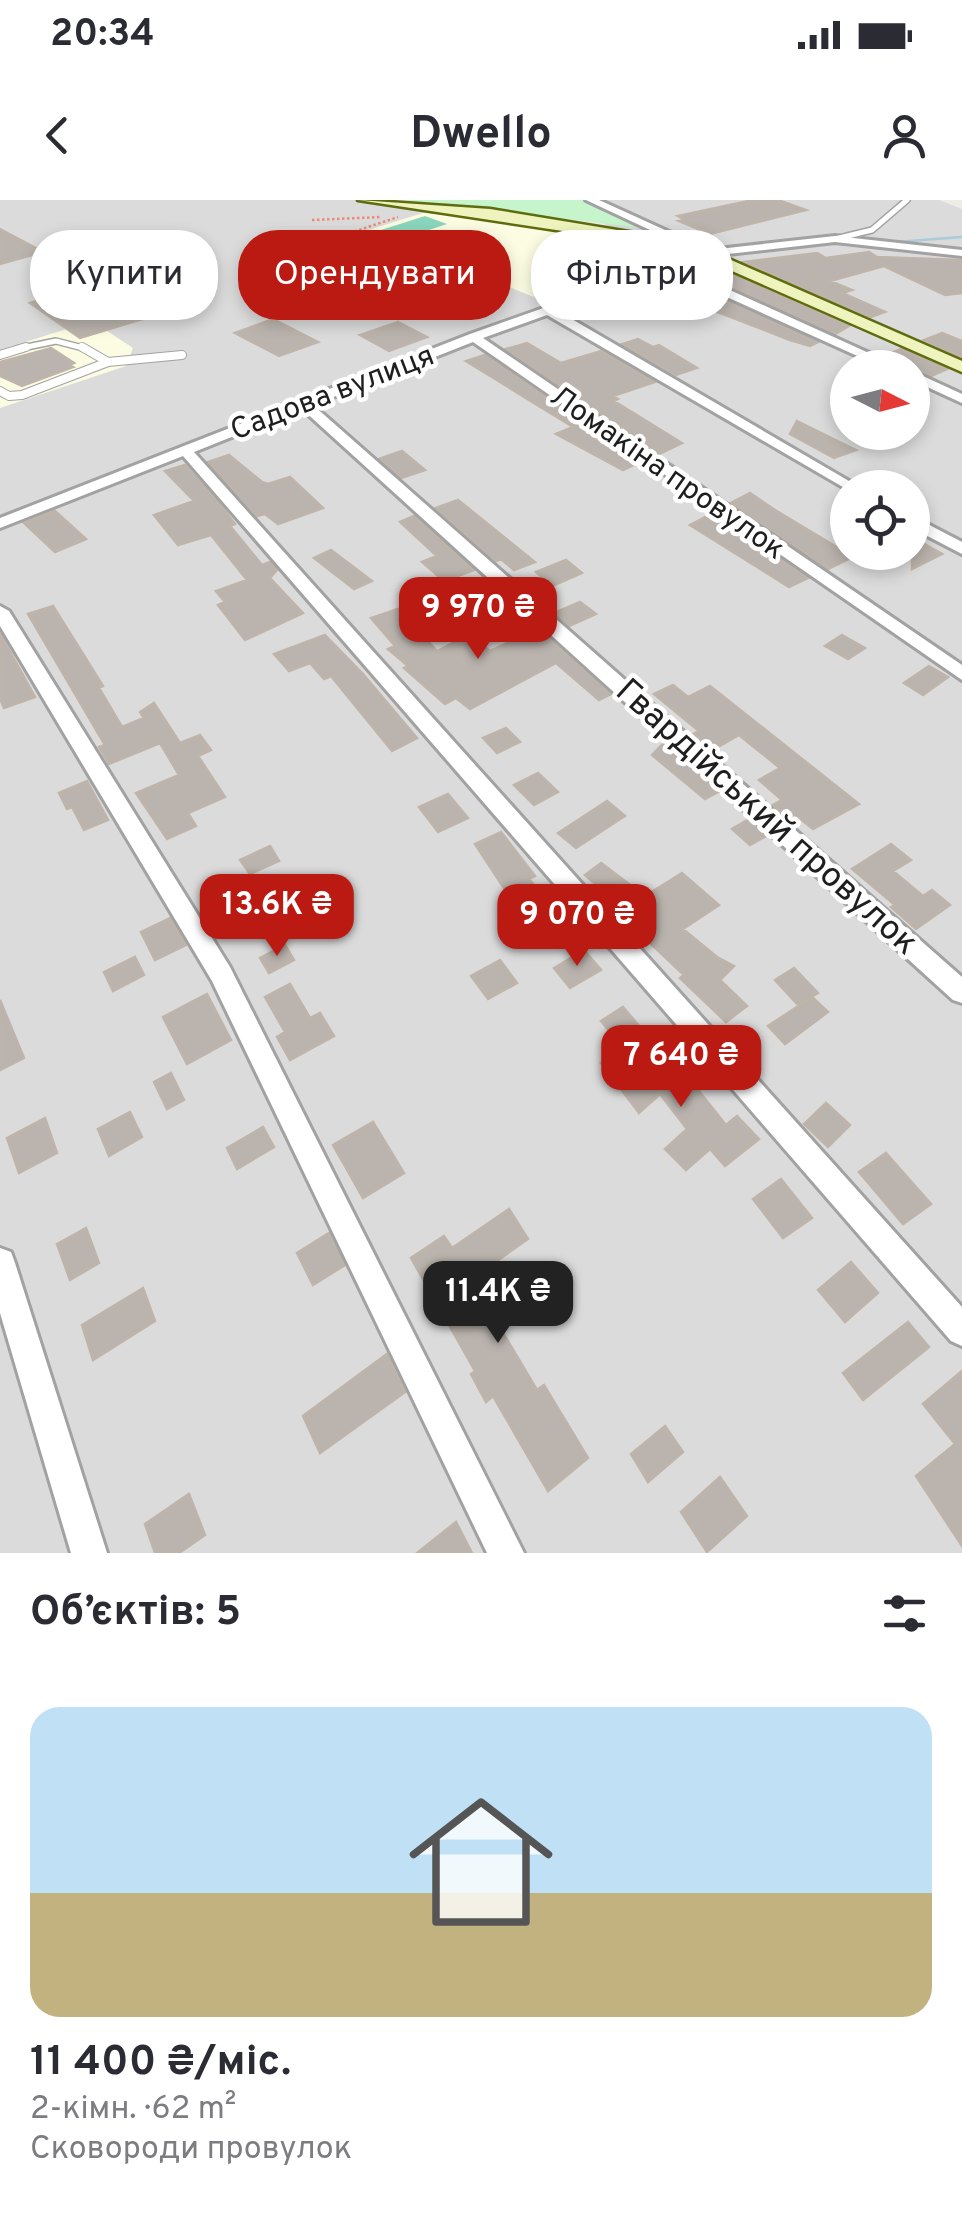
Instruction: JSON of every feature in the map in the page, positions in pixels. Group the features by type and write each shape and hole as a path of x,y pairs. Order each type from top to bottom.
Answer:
{"street":[{"path":"364,200 605,230"},
{"path":"591,200 657,230"},
{"name":"Садова вулиця","path":"733,250 834,240 962,253"},
{"path":"733,264 962,366"},
{"path":"733,295 856,350"},
{"name":"Садова вулиця","path":"0,523 531,316"},
{"path":"565,320 830,474"},
{"name":"Ломакіна провулок","path":"474,338 962,674"},
{"path":"930,384 962,399"},
{"name":"Гвардійський провулок","path":"303,403 479,556 962,992"},
{"path":"185,450 962,1330"},
{"path":"930,531 962,549"},
{"path":"0,611 221,974 506,1553"},
{"path":"0,1264 89,1553"}],"lane":[{"path":"834,240 872,230 908,200"},
{"path":"0,355 45,341 66,340 108,362"},
{"path":"0,390 10,396 22,395 108,362 182,356"}],"path":[{"path":"312,220 404,215 359,230"}],"shaded area":[{"path":"0,200 379,200 608,226 566,200 939,200 962,209 962,1553 0,1553"},
{"path":"423,213 576,230 531,230 531,296 511,288 511,230 368,230"},
{"path":"92,321 133,348 126,366 0,408 0,350"}],"green space":[{"path":"399,200 597,200 643,228"},
{"path":"425,216 447,224 429,230 381,230"}],"building":[{"path":"753,200 778,200 806,210 726,230 700,230 679,221 685,220 678,216"},
{"path":"0,229 30,245 30,256 0,264"},
{"path":"869,252 877,257 962,260 962,293 945,295 884,266 830,281 852,290 842,293 885,312 871,317 744,262 817,253 826,258"},
{"path":"733,275 849,326 835,334 733,288"},
{"path":"733,304 818,342 810,346 733,318"},
{"path":"54,320 139,320 80,338"},
{"path":"275,320 318,342 279,356 235,333"},
{"path":"398,322 427,337 389,351 360,335"},
{"path":"942,333 962,341 962,357 924,340"},
{"path":"638,339 653,347 659,345 697,368 676,375 622,344"},
{"path":"527,343 561,363 601,351 655,382 613,396 618,399 614,401 682,443 659,454 506,349"},
{"path":"51,348 74,363 69,365 73,367 22,386 0,376 0,362"},
{"path":"485,355 640,462 623,470 556,434 573,427 466,361"},
{"path":"930,362 947,369 931,376"},
{"path":"797,421 830,437 830,450 856,450 834,458 790,434"},
{"path":"402,451 425,470 401,478 379,459"},
{"path":"229,455 262,482 268,484 290,477 323,508 278,524 265,514 257,516 208,462"},
{"path":"185,465 219,503 235,524 230,526 262,565 270,562 277,570 270,578 303,613 245,640 218,605 225,602 216,591 247,580 211,535 178,545 154,515 194,501 165,471"},
{"path":"750,493 830,543 830,568 828,569 731,503"},
{"path":"458,500 535,562 514,570 501,559 496,561 436,508"},
{"path":"55,511 86,539 55,552 24,523"},
{"path":"713,513 808,578 789,587 690,525"},
{"path":"414,516 474,570 444,581 422,562 437,556 400,522"},
{"path":"930,547 942,554 930,560"},
{"path":"331,550 372,581 354,589 314,558"},
{"path":"566,560 582,573 552,586 536,572"},
{"path":"580,602 596,614 569,626 554,613"},
{"path":"53,606 103,686 99,688 122,727 144,718 140,712 154,703 180,743 200,735 211,750 198,756 225,797 188,813 196,826 167,839 136,793 179,775 160,743 109,764 99,747 105,745 28,614"},
{"path":"398,609 437,651 469,635 490,651 525,635 510,623 525,617 611,694 599,700 556,663 470,709 456,698 445,704 404,668 408,666 388,649 395,646 371,618"},
{"path":"0,633 35,697 4,708 0,699"},
{"path":"325,635 417,738 392,751 331,676 324,679 310,663 289,671 274,654"},
{"path":"842,635 865,648 848,659 825,646"},
{"path":"929,666 948,677 923,695 904,683"},
{"path":"673,685 688,697 710,686 859,804 813,829 798,817 791,821 773,805 782,800 759,780 780,768 739,735 711,751 693,734 699,731 654,694"},
{"path":"506,728 520,742 497,753 483,738"},
{"path":"664,743 718,792 705,799 652,755"},
{"path":"538,773 558,792 534,805 514,785"},
{"path":"87,781 108,820 84,830 59,793"},
{"path":"448,794 468,818 438,832 419,807"},
{"path":"607,801 625,816 576,848 558,833"},
{"path":"749,819 766,836 750,845 732,829"},
{"path":"501,832 535,876 529,879 565,922 536,937 475,844"},
{"path":"891,844 911,860 893,871 923,896 932,890 950,905 916,929 891,907 895,905 852,869"},
{"path":"270,846 279,861 250,874 240,860"},
{"path":"601,863 645,896 682,873 719,905 683,929 734,966 720,980 747,1006 726,1022 680,978 684,975 615,910 621,906 585,875"},
{"path":"170,918 186,945 155,960 141,932"},
{"path":"285,945 294,960 269,973 260,958"},
{"path":"584,950 601,970 570,988 554,968"},
{"path":"135,957 144,975 113,991 104,972"},
{"path":"500,960 517,983 488,999 471,976"},
{"path":"794,968 818,993 798,1005 775,980"},
{"path":"290,984 310,1018 320,1013 334,1036 290,1060 277,1037 285,1032 265,997"},
{"path":"207,994 231,1040 187,1064 163,1017"},
{"path":"812,997 828,1012 785,1044 768,1026"},
{"path":"0,1000 24,1058 0,1070"},
{"path":"623,1007 640,1027 617,1040 601,1021"},
{"path":"626,1049 641,1068 660,1055 685,1083 690,1080 726,1125 737,1116 759,1139 725,1166 710,1149 686,1170 665,1149 687,1129 660,1094 639,1113 601,1063"},
{"path":"171,1073 184,1100 167,1109 154,1082"},
{"path":"826,1103 850,1125 828,1147 804,1124"},
{"path":"130,1112 142,1137 109,1156 98,1129"},
{"path":"45,1118 57,1153 19,1173 7,1138"},
{"path":"373,1122 404,1173 363,1198 333,1145"},
{"path":"263,1127 274,1147 237,1169 227,1148"},
{"path":"886,1153 931,1204 903,1224 859,1172"},
{"path":"781,1179 812,1218 783,1238 753,1199"},
{"path":"509,1209 528,1239 471,1279 537,1390 544,1385 588,1458 548,1491 493,1396 486,1402 471,1374 475,1371 411,1258 444,1236 452,1248"},
{"path":"86,1228 99,1263 70,1280 57,1244"},
{"path":"329,1233 345,1265 313,1285 297,1253"},
{"path":"851,1262 878,1293 845,1322 818,1290"},
{"path":"143,1288 155,1321 93,1360 82,1325"},
{"path":"908,1322 929,1347 863,1400 843,1373"},
{"path":"387,1354 405,1392 320,1453 303,1416"},
{"path":"962,1371 962,1546 916,1476 955,1444 923,1404"},
{"path":"665,1426 683,1452 648,1482 631,1454"},
{"path":"720,1477 747,1516 707,1552 681,1512"},
{"path":"189,1494 205,1535 179,1553 155,1553 145,1524"},
{"path":"456,1522 472,1553 417,1553"}],"waterway":[{"path":"883,243 962,237"}]}
